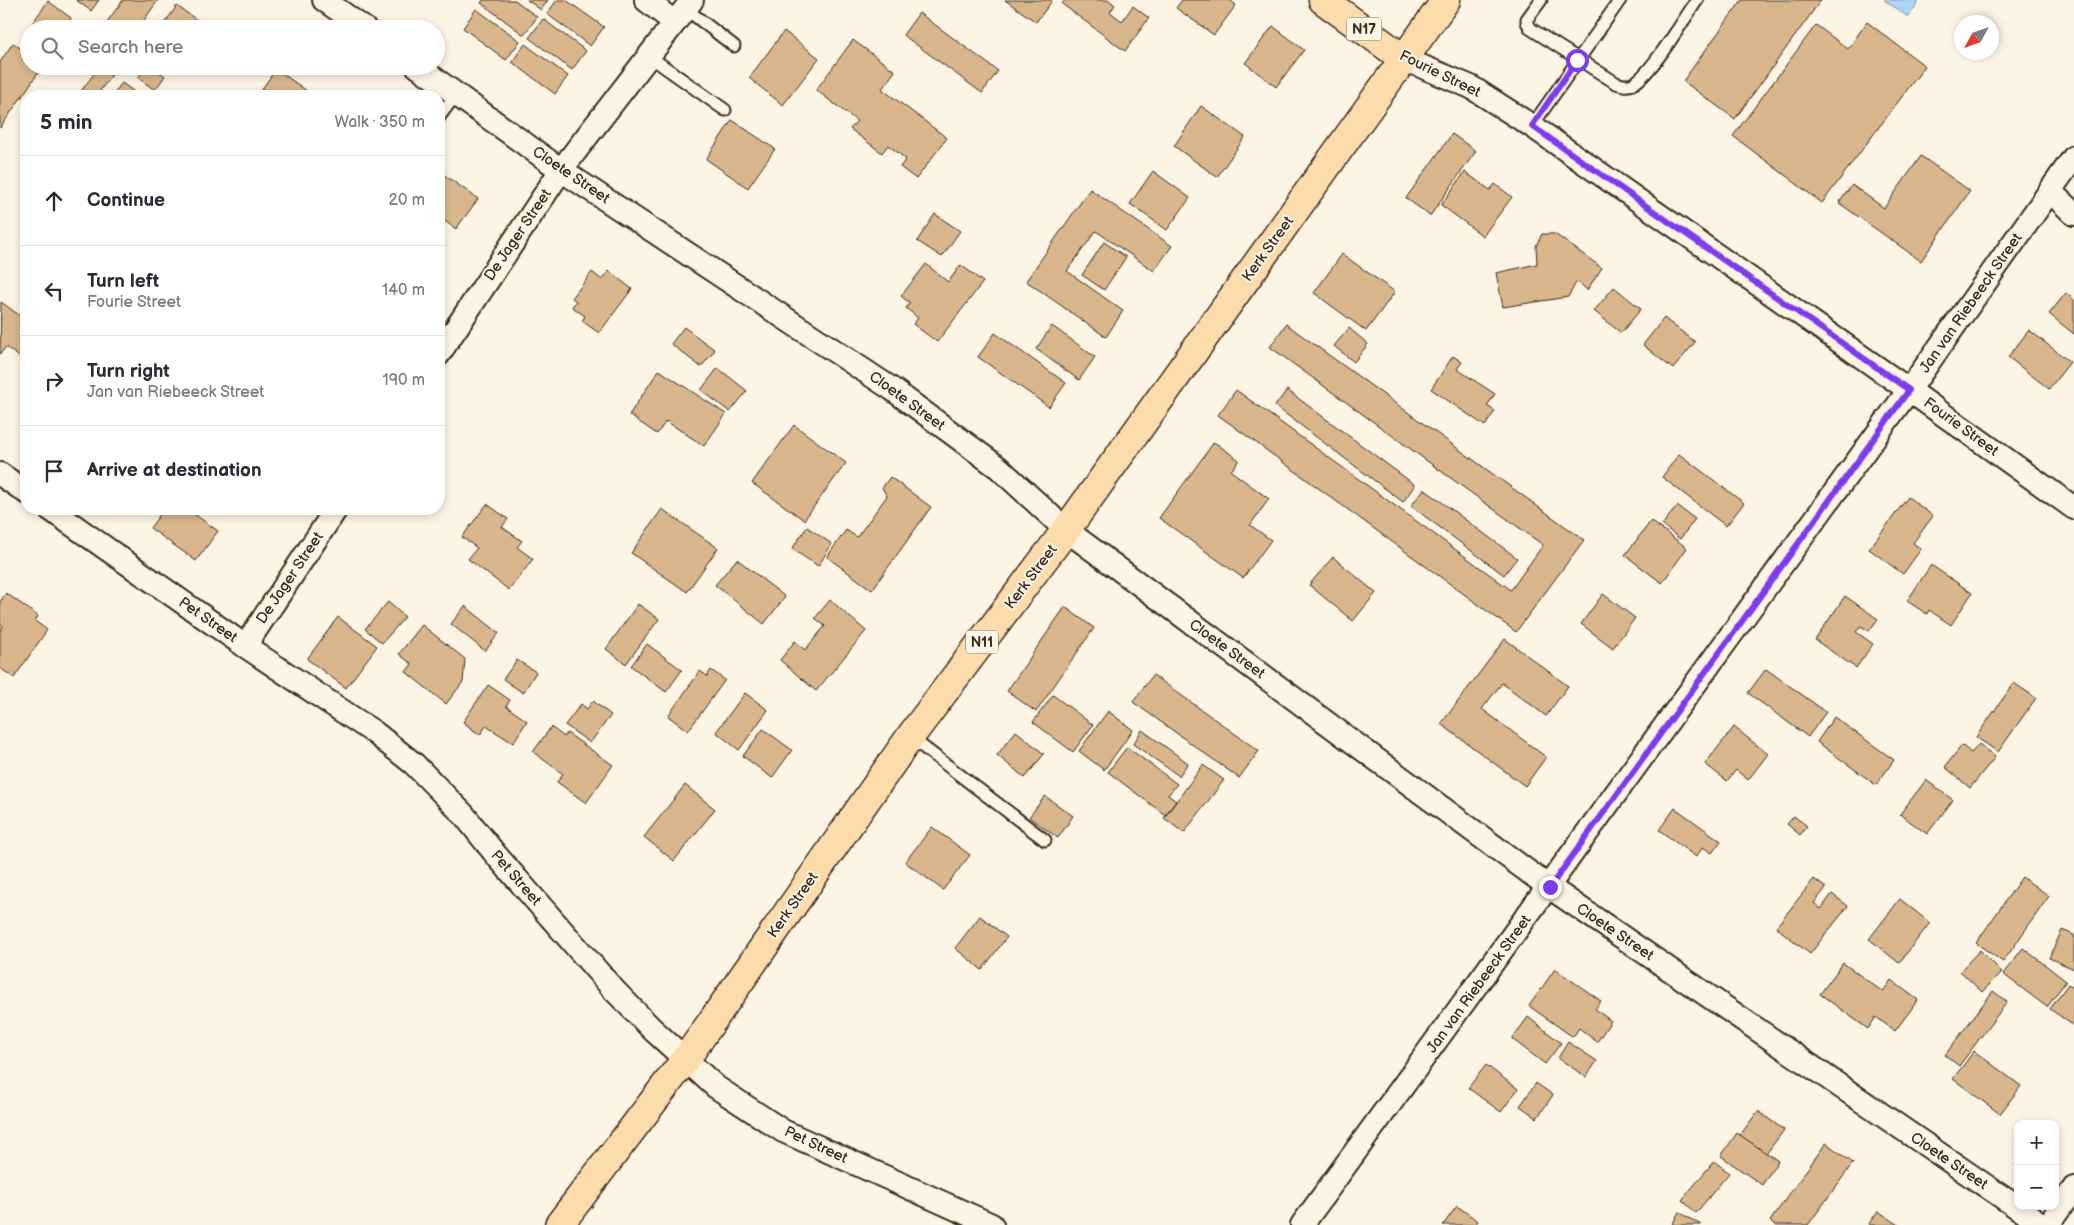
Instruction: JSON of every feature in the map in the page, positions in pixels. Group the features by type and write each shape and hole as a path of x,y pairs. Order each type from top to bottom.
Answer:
{"highway":[{"name":"Fourie Street","path":"1323,0 1404,59"},
{"name":"Kerk Street","path":"559,1225 685,1060 910,737 1066,530 1446,0"}],"street":[{"path":"324,0 352,20"},
{"path":"646,0 684,10"},
{"name":"De Jager Street","path":"445,345 561,170 684,10"},
{"name":"Fourie Street","path":"1404,59 1471,87 1532,126 2074,508"},
{"name":"Cloete Street","path":"430,75 561,170 892,389 999,468 1066,530 1550,887 2043,1225"},
{"name":"Jan van Riebeeck Street","path":"1302,1225 1550,887 1909,390 2074,157"},
{"path":"2050,191 2074,214"},
{"path":"0,474 20,488"},
{"name":"Pet Street","path":"59,515 245,646 375,733 414,764 464,815 496,855 614,990 685,1060 716,1087 783,1130 992,1225"},
{"name":"De Jager Street","path":"245,646 332,515"},
{"path":"2048,1225 2074,1188"}],"lane":[{"path":"1541,0 1527,19 1528,25 1577,60 1616,83 1628,86 1646,74 1698,0"},
{"path":"1532,126 1620,0"},
{"path":"684,10 734,46"},
{"path":"649,56 725,110"},
{"path":"445,109 456,94"},
{"path":"910,737 1045,840"}],"water":[{"path":"1884,0 1920,0 1908,17"}],"building":[{"path":"76,0 99,0 91,11"},
{"path":"123,0 158,0 144,20 108,20"},
{"path":"483,0 515,0 537,17 524,35 481,3"},
{"path":"527,0 548,0 541,10"},
{"path":"557,0 566,0 604,27 590,46 547,14"},
{"path":"1005,0 1051,0 1052,1 1036,22"},
{"path":"1065,0 1109,0 1115,5 1110,12 1122,21 1133,6 1149,18 1125,51 1062,4"},
{"path":"1182,0 1230,0 1236,5 1214,35 1176,8"},
{"path":"1742,0 1821,0 1735,119 1683,81"},
{"path":"48,1 71,18 70,20 35,20"},
{"path":"177,6 197,20 167,20"},
{"path":"476,9 520,41 506,60 463,28"},
{"path":"919,13 998,71 982,93 903,35"},
{"path":"543,19 586,51 572,70 529,38"},
{"path":"1867,22 1925,66 1822,203 1733,136 1816,25 1848,49"},
{"path":"1273,26 1304,50 1276,87 1245,63"},
{"path":"784,31 819,58 783,105 749,78"},
{"path":"853,40 895,71 882,89 947,138 916,179 900,167 906,159 888,145 882,153 850,129 857,121 816,90"},
{"path":"13,43 20,48 20,75 37,75 26,90 20,90 20,99 0,128 0,62"},
{"path":"525,44 568,76 555,94 512,62"},
{"path":"93,75 112,75 101,90 82,90"},
{"path":"140,75 165,76 155,90 138,78"},
{"path":"272,75 284,75 306,90 261,90"},
{"path":"122,83 132,90 117,90"},
{"path":"1201,106 1245,137 1217,177 1174,146"},
{"path":"732,120 775,149 748,188 706,159"},
{"path":"1452,134 1476,151 1430,216 1406,198"},
{"path":"1921,156 1970,191 1921,261 1839,203 1852,185 1884,208"},
{"path":"1153,171 1190,198 1167,230 1130,204"},
{"path":"1465,172 1490,190 1495,184 1512,197 1483,236 1441,205"},
{"path":"445,175 478,199 456,229 445,221"},
{"path":"1090,189 1172,246 1154,271 1096,231 1067,271 1123,311 1106,337 1026,281"},
{"path":"935,214 960,231 942,257 917,241"},
{"path":"1542,234 1555,234 1602,268 1587,290 1577,281 1568,297 1503,307 1496,273 1537,264 1536,246"},
{"path":"1104,242 1126,257 1104,290 1082,275"},
{"path":"1342,254 1395,292 1366,331 1314,293"},
{"path":"926,264 948,282 961,265 983,282 937,342 913,324 918,318 906,308 910,303 901,296"},
{"path":"609,271 632,289 599,333 582,321 585,316 572,307 576,301 572,298 592,272 602,280"},
{"path":"1614,287 1641,309 1621,333 1594,311"},
{"path":"2066,293 2074,300 2074,334 2049,314"},
{"path":"1,302 20,316 20,358 6,347 0,354"},
{"path":"1664,318 1695,342 1673,369 1643,345"},
{"path":"1286,324 1584,540 1516,632 1218,415 1236,390 1511,590 1543,545 1270,347"},
{"path":"1052,326 1095,357 1079,380 1036,349"},
{"path":"684,327 715,350 701,367 671,344"},
{"path":"1349,328 1368,344 1354,362 1334,346"},
{"path":"2029,330 2070,362 2049,389 2008,357"},
{"path":"995,333 1066,383 1049,407 978,357"},
{"path":"1453,356 1462,362 1457,369 1495,394 1487,406 1495,411 1485,426 1431,389"},
{"path":"718,368 747,391 730,412 701,390"},
{"path":"659,370 726,414 704,446 666,421 657,434 629,415"},
{"path":"1287,390 1415,485 1403,502 1275,406"},
{"path":"794,425 846,463 804,520 752,483"},
{"path":"1214,442 1239,460 1231,471 1269,499 1250,525 1271,540 1243,578 1159,518"},
{"path":"1679,454 1744,503 1726,526 1662,477"},
{"path":"890,477 931,507 872,590 827,557 846,530 857,537 887,496 882,488"},
{"path":"1424,489 1517,558 1504,575 1411,506"},
{"path":"1908,497 1933,516 1913,543 1921,549 1903,574 1869,549"},
{"path":"487,504 508,519 502,527 522,541 517,547 533,559 509,590 468,559 477,548 462,537"},
{"path":"1677,506 1695,519 1680,539 1662,525"},
{"path":"662,509 718,548 687,592 631,553"},
{"path":"160,515 195,515 218,531 196,561 150,528"},
{"path":"1651,521 1687,548 1662,583 1625,555"},
{"path":"807,527 832,544 818,566 792,549"},
{"path":"1333,557 1376,593 1353,621 1309,585"},
{"path":"737,559 785,597 764,624 715,585"},
{"path":"1931,565 1972,593 1951,625 1929,610 1927,614 1907,601"},
{"path":"6,593 38,616 35,621 47,630 14,678 0,668 0,631 3,626 0,624 0,602"},
{"path":"1603,594 1635,618 1613,648 1581,624"},
{"path":"1845,596 1878,619 1869,631 1861,626 1856,632 1873,644 1856,668 1815,640"},
{"path":"830,600 866,631 816,691 780,660 795,641 805,650 825,626 815,618"},
{"path":"388,602 405,617 382,643 365,629"},
{"path":"638,604 659,619 626,664 606,649"},
{"path":"465,606 499,633 485,651 451,624"},
{"path":"1065,607 1094,628 1036,712 1007,691"},
{"path":"338,617 377,646 346,688 307,659"},
{"path":"422,625 465,659 463,682 446,704 406,672 412,664 399,654"},
{"path":"1505,639 1568,686 1546,716 1502,683 1482,709 1546,757 1525,786 1441,724"},
{"path":"647,644 682,670 666,692 631,666"},
{"path":"517,660 536,672 523,693 503,679"},
{"path":"1766,669 1826,712 1808,737 1748,693"},
{"path":"711,670 725,680 688,731 668,716 700,671 707,676"},
{"path":"1153,675 1259,751 1239,778 1133,702"},
{"path":"2014,683 2036,698 1998,752 1976,737"},
{"path":"488,685 510,700 506,706 527,721 513,743 486,726 480,735 463,722"},
{"path":"745,693 768,710 739,750 716,732"},
{"path":"1053,695 1093,725 1073,752 1033,722"},
{"path":"593,701 611,715 590,743 565,725 581,704 587,709"},
{"path":"1108,711 1133,730 1104,770 1079,751"},
{"path":"1834,717 1894,760 1876,785 1817,742"},
{"path":"551,727 564,737 567,733 613,765 586,803 557,782 563,774 533,752"},
{"path":"1734,727 1768,754 1748,780 1736,770 1727,781 1705,764"},
{"path":"763,729 792,750 772,778 743,756"},
{"path":"1142,730 1188,763 1179,776 1133,744"},
{"path":"1016,731 1044,754 1025,778 997,755"},
{"path":"1979,744 1995,757 1970,788 1945,767 1962,745 1971,753"},
{"path":"1127,747 1177,784 1168,795 1176,801 1165,815 1108,772"},
{"path":"1203,765 1224,780 1184,833 1164,818"},
{"path":"1926,780 1953,800 1927,834 1900,814"},
{"path":"685,785 715,809 674,861 644,837"},
{"path":"1045,796 1073,816 1058,838 1029,817"},
{"path":"1675,808 1721,841 1712,853 1703,847 1696,857 1659,830"},
{"path":"1794,816 1807,826 1800,835 1787,824"},
{"path":"932,827 970,855 943,890 905,862"},
{"path":"2022,877 2049,896 2003,962 1976,943"},
{"path":"1814,879 1826,888 1814,903 1821,909 1832,894 1848,906 1810,954 1776,927"},
{"path":"1900,899 1930,923 1899,963 1869,939"},
{"path":"980,916 1007,937 982,970 955,948"},
{"path":"2062,930 2074,935 2074,969 2049,958"},
{"path":"2023,948 2066,981 2047,1007 2003,974"},
{"path":"1980,950 2002,972 1982,992 1960,971"},
{"path":"1843,963 1883,992 1891,980 1918,1000 1895,1031 1876,1017 1868,1029 1820,994"},
{"path":"1555,969 1601,1001 1595,1009 1611,1021 1597,1042 1579,1028 1573,1037 1529,1006"},
{"path":"2068,984 2074,988 2074,1026 2050,1009"},
{"path":"1993,991 2007,1002 1959,1066 1945,1055"},
{"path":"1528,1017 1561,1043 1545,1064 1512,1039"},
{"path":"1568,1042 1597,1061 1586,1077 1558,1058"},
{"path":"1974,1051 2021,1086 2000,1114 1953,1079"},
{"path":"1486,1065 1518,1089 1501,1112 1468,1088"},
{"path":"1536,1083 1553,1095 1537,1118 1520,1106"},
{"path":"1758,1111 1784,1130 1763,1158 1738,1138"},
{"path":"1737,1133 1778,1161 1762,1185 1721,1156"},
{"path":"1826,1143 1853,1163 1808,1225 1775,1225 1770,1221"},
{"path":"1714,1161 1729,1173 1696,1213 1682,1200"},
{"path":"1457,1206 1478,1221 1475,1225 1443,1225"},
{"path":"1878,1211 1899,1225 1868,1225"},
{"path":"1679,1212 1701,1225 1672,1225"}],"route":[{"path":"1550,887 1909,390 1532,126 1577,60"}]}
